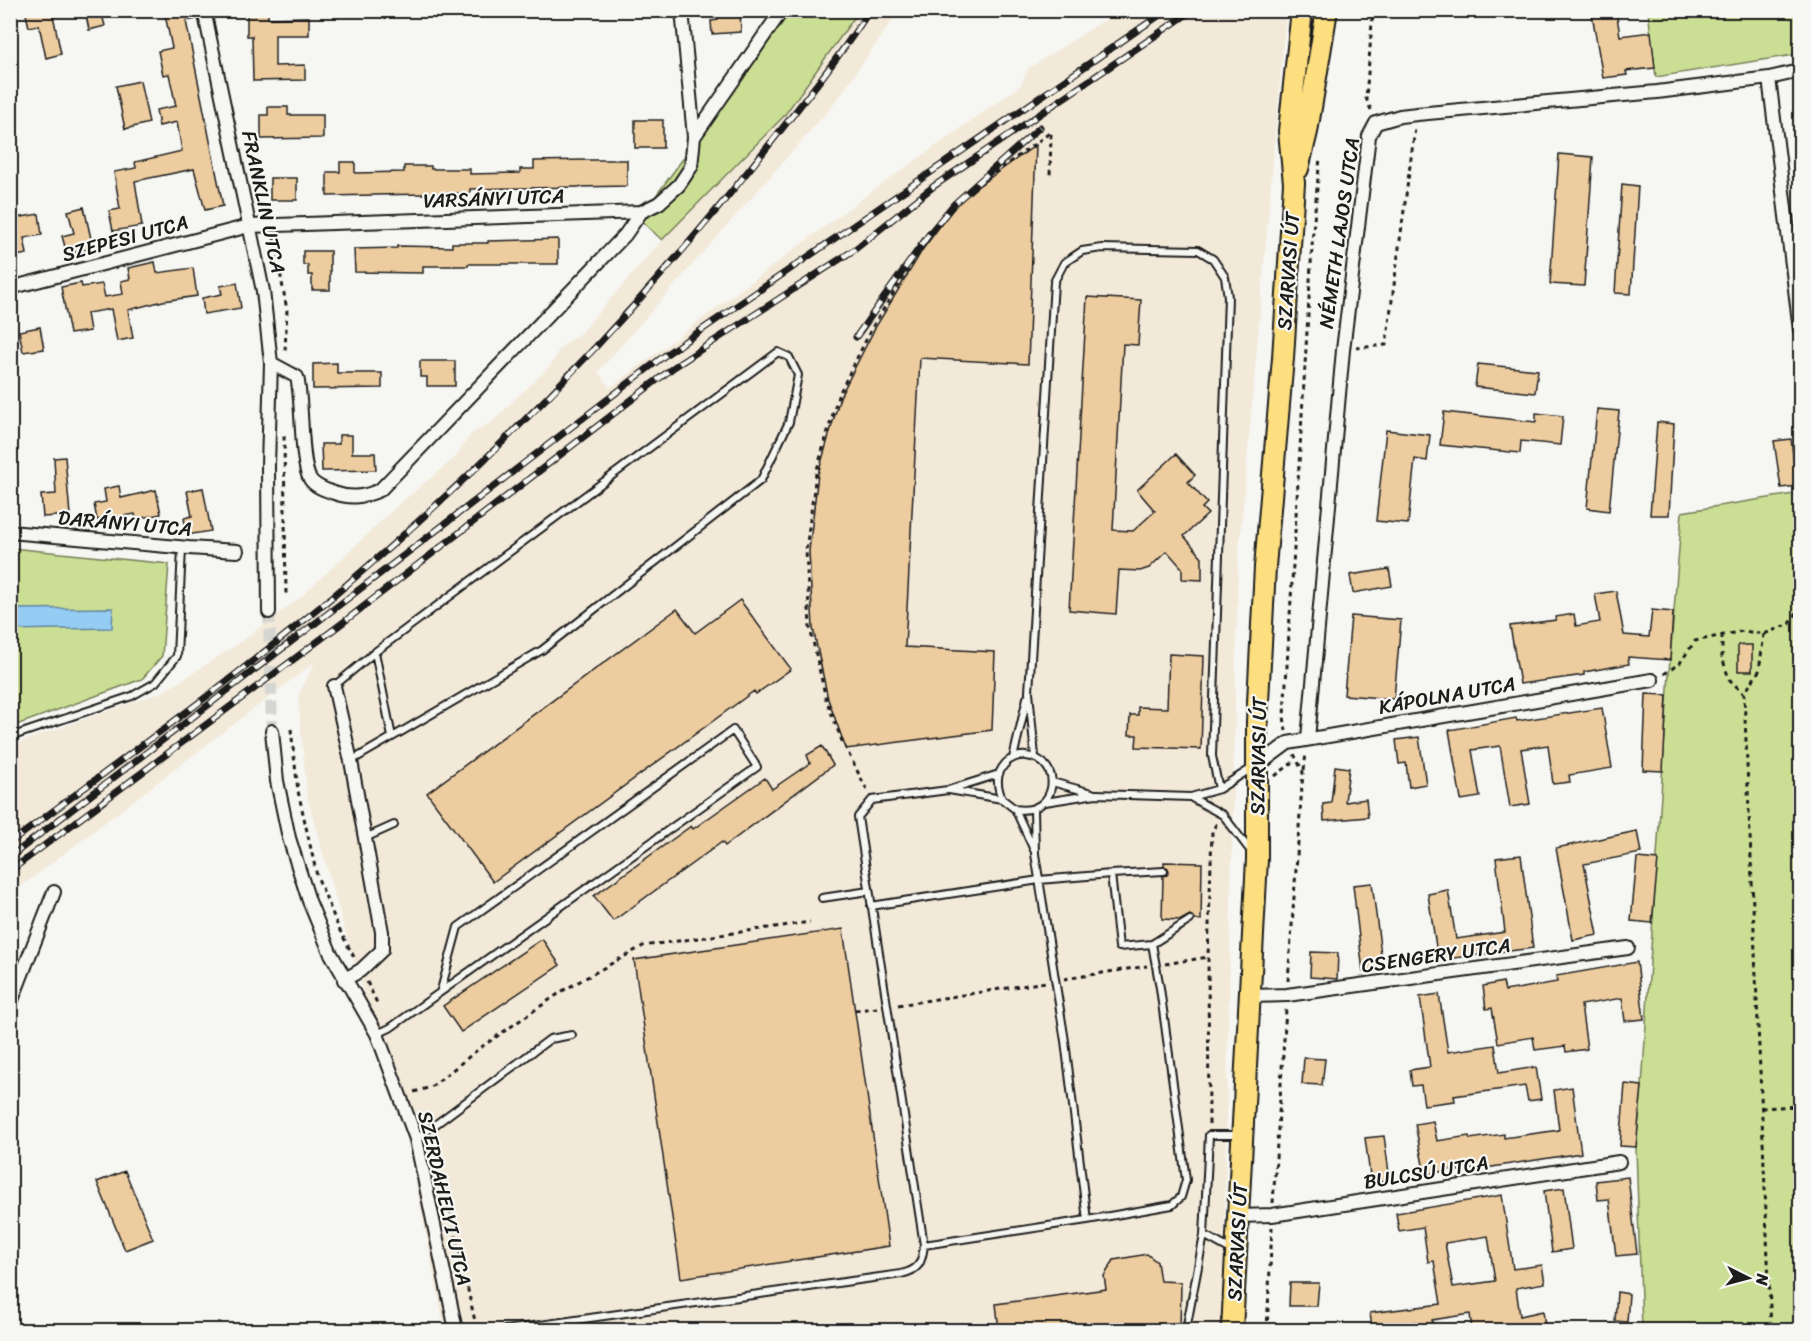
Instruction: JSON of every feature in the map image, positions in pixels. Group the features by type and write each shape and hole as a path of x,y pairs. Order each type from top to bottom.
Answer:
{"main road":[{"name":"SZARVASI ÚT","path":"1232,1330 1257,860 1257,721 1265,567 1283,358 1294,183 1289,131 1302,10"},
{"name":"SZARVASI ÚT","path":"1294,183 1307,132 1327,10"}],"street":[{"name":"FRANKLIN UTCA","path":"204,10 263,291 271,363 268,476 269,612"},
{"name":"VARSÁNYI UTCA","path":"249,226 641,212 659,203 679,185 691,167 694,137 682,10"},
{"path":"694,137 782,10"},
{"name":"NÉMETH LAJOS UTCA","path":"1308,739 1343,350 1369,136 1376,123 1400,116 1657,92 1769,78 1800,71"},
{"path":"1769,78 1800,330"},
{"path":"271,363 297,377 301,392 309,479 316,486 344,497 363,497 380,490 625,235 641,212"},
{"name":"SZEPESI UTCA","path":"10,288 249,226"},
{"name":"DARÁNYI UTCA","path":"10,532 182,548 237,550"},
{"name":"KÁPOLNA UTCA","path":"1257,766 1288,743 1652,680"},
{"path":"334,686 351,761 382,932 382,950 361,970 344,980"},
{"name":"SZERDAHELYI UTCA","path":"272,731 278,781 289,838 309,901 344,980 377,1034 416,1139 456,1330"},
{"path":"10,1005 54,892"},
{"name":"CSENGERY UTCA","path":"1250,996 1287,995 1628,948"},
{"name":"BULCSÚ UTCA","path":"1239,1216 1272,1215 1619,1162"}],"lane":[{"path":"1035,757 1029,692 1054,282 1064,263 1082,251 1102,248 1198,250 1213,259 1225,277 1228,297 1212,756 1220,789"},
{"path":"334,686 375,652 778,352 789,357 798,375 789,422 761,480 542,650 351,761"},
{"path":"10,737 132,696 155,683 177,656 182,548"},
{"path":"375,652 392,737"},
{"path":"1013,758 1029,692"},
{"path":"377,1034 390,1028 757,767 733,730 459,927 441,990"},
{"path":"1002,799 997,786 999,774 1006,763 1023,755 1035,757 1048,769 1052,782 1050,794 1045,802"},
{"path":"948,790 1002,799 1015,809 1024,811 1034,809 1045,802 1096,794 1191,797 1220,789 1257,766"},
{"path":"505,1330 901,1274 911,1272 922,1261 924,1245 858,817 872,800 948,790 999,774"},
{"path":"1052,782 1096,794"},
{"path":"1191,797 1223,815 1257,860"},
{"path":"1015,809 1035,854"},
{"path":"1034,809 1035,854 1055,980 1087,1220"},
{"path":"364,838 394,825"},
{"path":"871,906 1039,880 1164,871"},
{"path":"1111,874 1119,947 1152,944 1190,920"},
{"path":"822,898 869,891"},
{"path":"924,1245 1172,1205 1181,1197 1186,1180 1152,944"},
{"path":"416,1139 550,1039 572,1035"},
{"path":"1186,1330 1204,1235 1209,1135 1243,1135"},
{"path":"1204,1235 1237,1253"}],"path":[{"path":"1373,10 1366,98 1376,123"},
{"path":"1343,350 1386,345 1417,114"},
{"path":"872,800 842,741 826,699 810,628 806,551 816,473 838,396 873,326 922,247 960,198 1051,132 1050,178"},
{"path":"1267,1330 1272,1215 1304,772 1288,743 1284,716 1313,231 1321,149"},
{"path":"1652,680 1669,672 1680,663 1695,641 1743,631 1764,634 1790,624 1800,607"},
{"path":"1764,634 1759,671 1744,694 1771,1330"},
{"path":"1722,635 1722,657 1729,680 1744,694"},
{"path":"1209,1135 1208,957 1212,831 1223,815"},
{"path":"414,1092 430,1088 480,1048 564,990 643,946 810,922"},
{"path":"855,1010 1208,957"},
{"path":"1761,1108 1800,1106"}],"shaded area":[{"path":"859,11 899,11 834,104 598,372 610,388 860,200 1020,86 1029,68 1119,11 1286,11 1238,564 1222,1330 445,1330 407,1138 307,796 298,696 315,662 11,894 11,745 165,691 235,646 301,597 397,506 456,457 471,434 492,422 552,364 558,351 568,341 579,335 662,240 784,116"}],"green space":[{"path":"791,11 859,11 784,116 662,240 639,219"},
{"path":"1648,11 1800,11 1800,54 1656,77"},
{"path":"1800,493 1800,1330 1642,1330 1636,1147 1682,512"},
{"path":"11,548 169,564 162,656 142,679 11,727"}],"water":[{"path":"113,608 112,628 11,630 11,609"}],"building":[{"path":"25,10 52,10 61,54 46,58 39,25 29,27"},
{"path":"85,10 101,10 105,26 89,30"},
{"path":"164,10 196,10 197,19 186,21 223,206 205,210 194,169 135,181 142,226 113,231 109,211 120,209 114,172 136,168 135,162 182,151 177,122 159,126 156,110 176,106 169,74 163,75 158,51 172,48"},
{"path":"247,10 268,10 268,18 309,17 309,35 275,35 275,66 305,65 305,80 253,81 252,36 247,36"},
{"path":"717,10 740,10 741,32 712,34 711,21 718,20"},
{"path":"1616,10 1620,36 1651,32 1655,68 1626,71 1627,75 1603,78 1592,14"},
{"path":"140,81 149,123 125,129 116,86"},
{"path":"268,107 288,107 288,115 323,115 323,138 261,139 261,115 268,115"},
{"path":"635,120 663,120 663,148 635,148"},
{"path":"1036,145 1028,364 920,358 905,647 995,652 992,730 846,749 828,699 813,628 809,551 818,474 840,397 875,328 923,249 960,199"},
{"path":"1559,154 1593,157 1584,286 1550,284"},
{"path":"627,160 627,186 470,189 470,193 327,196 327,172 340,172 340,162 355,162 355,173 404,172 404,166 431,166 431,169 470,169 470,174 520,173 520,169 534,169 534,161"},
{"path":"270,178 297,178 297,200 270,200"},
{"path":"1622,184 1638,186 1631,294 1615,293"},
{"path":"84,207 93,248 67,254 62,236 74,233 68,211"},
{"path":"39,214 42,235 24,238 27,254 10,257 10,219"},
{"path":"558,239 558,264 423,266 423,273 355,272 354,249 397,248 397,246 452,247 452,243"},
{"path":"303,251 330,251 330,290 312,290 312,275 308,275 308,265 303,265"},
{"path":"155,262 157,273 193,268 197,296 163,301 128,310 133,338 117,341 111,309 87,313 90,331 70,334 61,287 81,283 82,287 102,284 105,297 123,294 121,281 130,279 128,268"},
{"path":"237,283 241,308 204,314 202,298 222,294 220,286"},
{"path":"1087,297 1141,300 1138,345 1123,344 1113,530 1133,531 1155,511 1137,490 1176,454 1195,475 1188,482 1207,503 1202,508 1208,514 1184,536 1202,557 1202,580 1182,579 1182,568 1167,551 1149,568 1140,571 1119,570 1116,614 1069,610"},
{"path":"40,327 44,349 23,352 19,331"},
{"path":"420,361 455,361 455,386 427,386 427,377 420,377"},
{"path":"337,363 337,373 382,373 382,388 313,389 313,364"},
{"path":"1478,364 1538,370 1535,393 1475,387"},
{"path":"1597,409 1619,411 1609,511 1587,508"},
{"path":"1444,412 1536,422 1536,413 1563,416 1560,445 1521,441 1520,453 1440,445"},
{"path":"1657,422 1674,424 1669,515 1650,515"},
{"path":"1386,430 1430,435 1427,461 1415,459 1408,524 1376,521"},
{"path":"339,435 352,435 352,453 375,453 376,470 322,471 321,444 339,444"},
{"path":"1791,439 1797,486 1781,488 1774,441"},
{"path":"65,457 70,515 43,517 41,495 56,494 54,458"},
{"path":"119,486 121,498 156,490 161,514 136,519 135,514 97,520 94,504 106,502 104,489"},
{"path":"203,488 211,531 187,535 184,518 192,516 187,491"},
{"path":"1389,569 1392,586 1353,593 1350,575"},
{"path":"1616,591 1624,635 1649,637 1652,610 1673,612 1670,660 1628,657 1629,664 1584,672 1584,675 1520,684 1510,626 1556,620 1555,617 1574,614 1576,626 1600,622 1595,594"},
{"path":"740,600 791,669 756,694 754,691 493,882 427,793 677,609 695,633"},
{"path":"1351,616 1401,620 1394,699 1344,695"},
{"path":"1738,645 1752,645 1752,671 1738,671"},
{"path":"1169,654 1204,656 1201,749 1136,747 1137,735 1129,735 1130,715 1138,715 1138,707 1167,708"},
{"path":"1646,694 1667,695 1663,771 1643,770"},
{"path":"1602,708 1612,768 1569,775 1570,782 1553,784 1548,745 1521,749 1530,804 1510,807 1500,746 1472,750 1480,797 1461,800 1449,730 1516,718 1517,721"},
{"path":"1419,737 1426,784 1409,787 1406,763 1399,764 1396,740"},
{"path":"822,746 833,765 725,846 722,842 613,921 594,896 691,826 693,829 765,778 772,789 810,763 807,755"},
{"path":"1335,766 1349,768 1345,802 1366,799 1368,817 1324,821 1323,804 1331,803"},
{"path":"1637,831 1641,853 1584,864 1598,935 1573,940 1556,848"},
{"path":"1521,855 1533,948 1438,960 1428,894 1448,890 1456,939 1505,932 1496,858"},
{"path":"1637,858 1658,860 1652,923 1631,921"},
{"path":"1164,862 1202,863 1201,920 1195,920 1190,915 1181,920 1162,919 1163,876 1169,871 1164,866"},
{"path":"1372,883 1383,970 1363,972 1353,885"},
{"path":"843,929 889,1246 681,1278 634,960"},
{"path":"542,939 560,965 461,1032 443,1006"},
{"path":"1311,952 1338,953 1337,979 1310,977"},
{"path":"1637,962 1644,1019 1625,1021 1622,998 1581,1005 1587,1049 1566,1052 1565,1046 1535,1050 1533,1037 1498,1043 1492,1008 1486,1009 1483,986 1503,982 1505,991 1557,982 1556,976"},
{"path":"1439,994 1448,1052 1495,1045 1499,1073 1536,1067 1541,1099 1528,1101 1525,1086 1454,1096 1455,1101 1424,1105 1421,1085 1412,1086 1410,1070 1430,1067 1420,997"},
{"path":"1304,1058 1325,1059 1322,1085 1302,1084"},
{"path":"1625,1084 1642,1086 1636,1147 1620,1146"},
{"path":"1572,1087 1581,1153 1492,1167 1458,1171 1458,1168 1425,1175 1415,1124 1433,1121 1437,1141 1504,1134 1504,1138 1559,1130 1554,1090"},
{"path":"1384,1136 1390,1180 1371,1183 1365,1138"},
{"path":"125,1171 153,1239 125,1250 97,1182"},
{"path":"1628,1177 1637,1254 1616,1256 1609,1199 1598,1200 1596,1181"},
{"path":"1564,1188 1572,1249 1552,1252 1544,1191"},
{"path":"1502,1195 1513,1269 1542,1265 1545,1283 1516,1288 1520,1316 1543,1311 1545,1326 1523,1330 1472,1330 1470,1314 1432,1320 1433,1330 1417,1330 1416,1322 1372,1328 1370,1313 1441,1304 1434,1261 1428,1262 1423,1227 1399,1231 1396,1213","holes":["1488,1236 1495,1281 1453,1287 1445,1243"]},
{"path":"1147,1254 1157,1262 1160,1281 1181,1282 1180,1330 999,1330 996,1304 1106,1289 1104,1276 1114,1260"},
{"path":"1290,1283 1319,1283 1317,1306 1289,1306"},
{"path":"1617,1292 1629,1294 1627,1322 1615,1321"}],"tunnel":[{"path":"269,612 272,731"}],"railway":[{"path":"10,843 297,626 396,542 508,437 562,383 666,270 779,133 819,82 870,10"},
{"path":"10,857 668,353 1167,10"},
{"path":"10,871 341,624 674,367 854,250 934,186 1193,10"},
{"path":"856,337 930,233 954,204 1040,127"}]}
